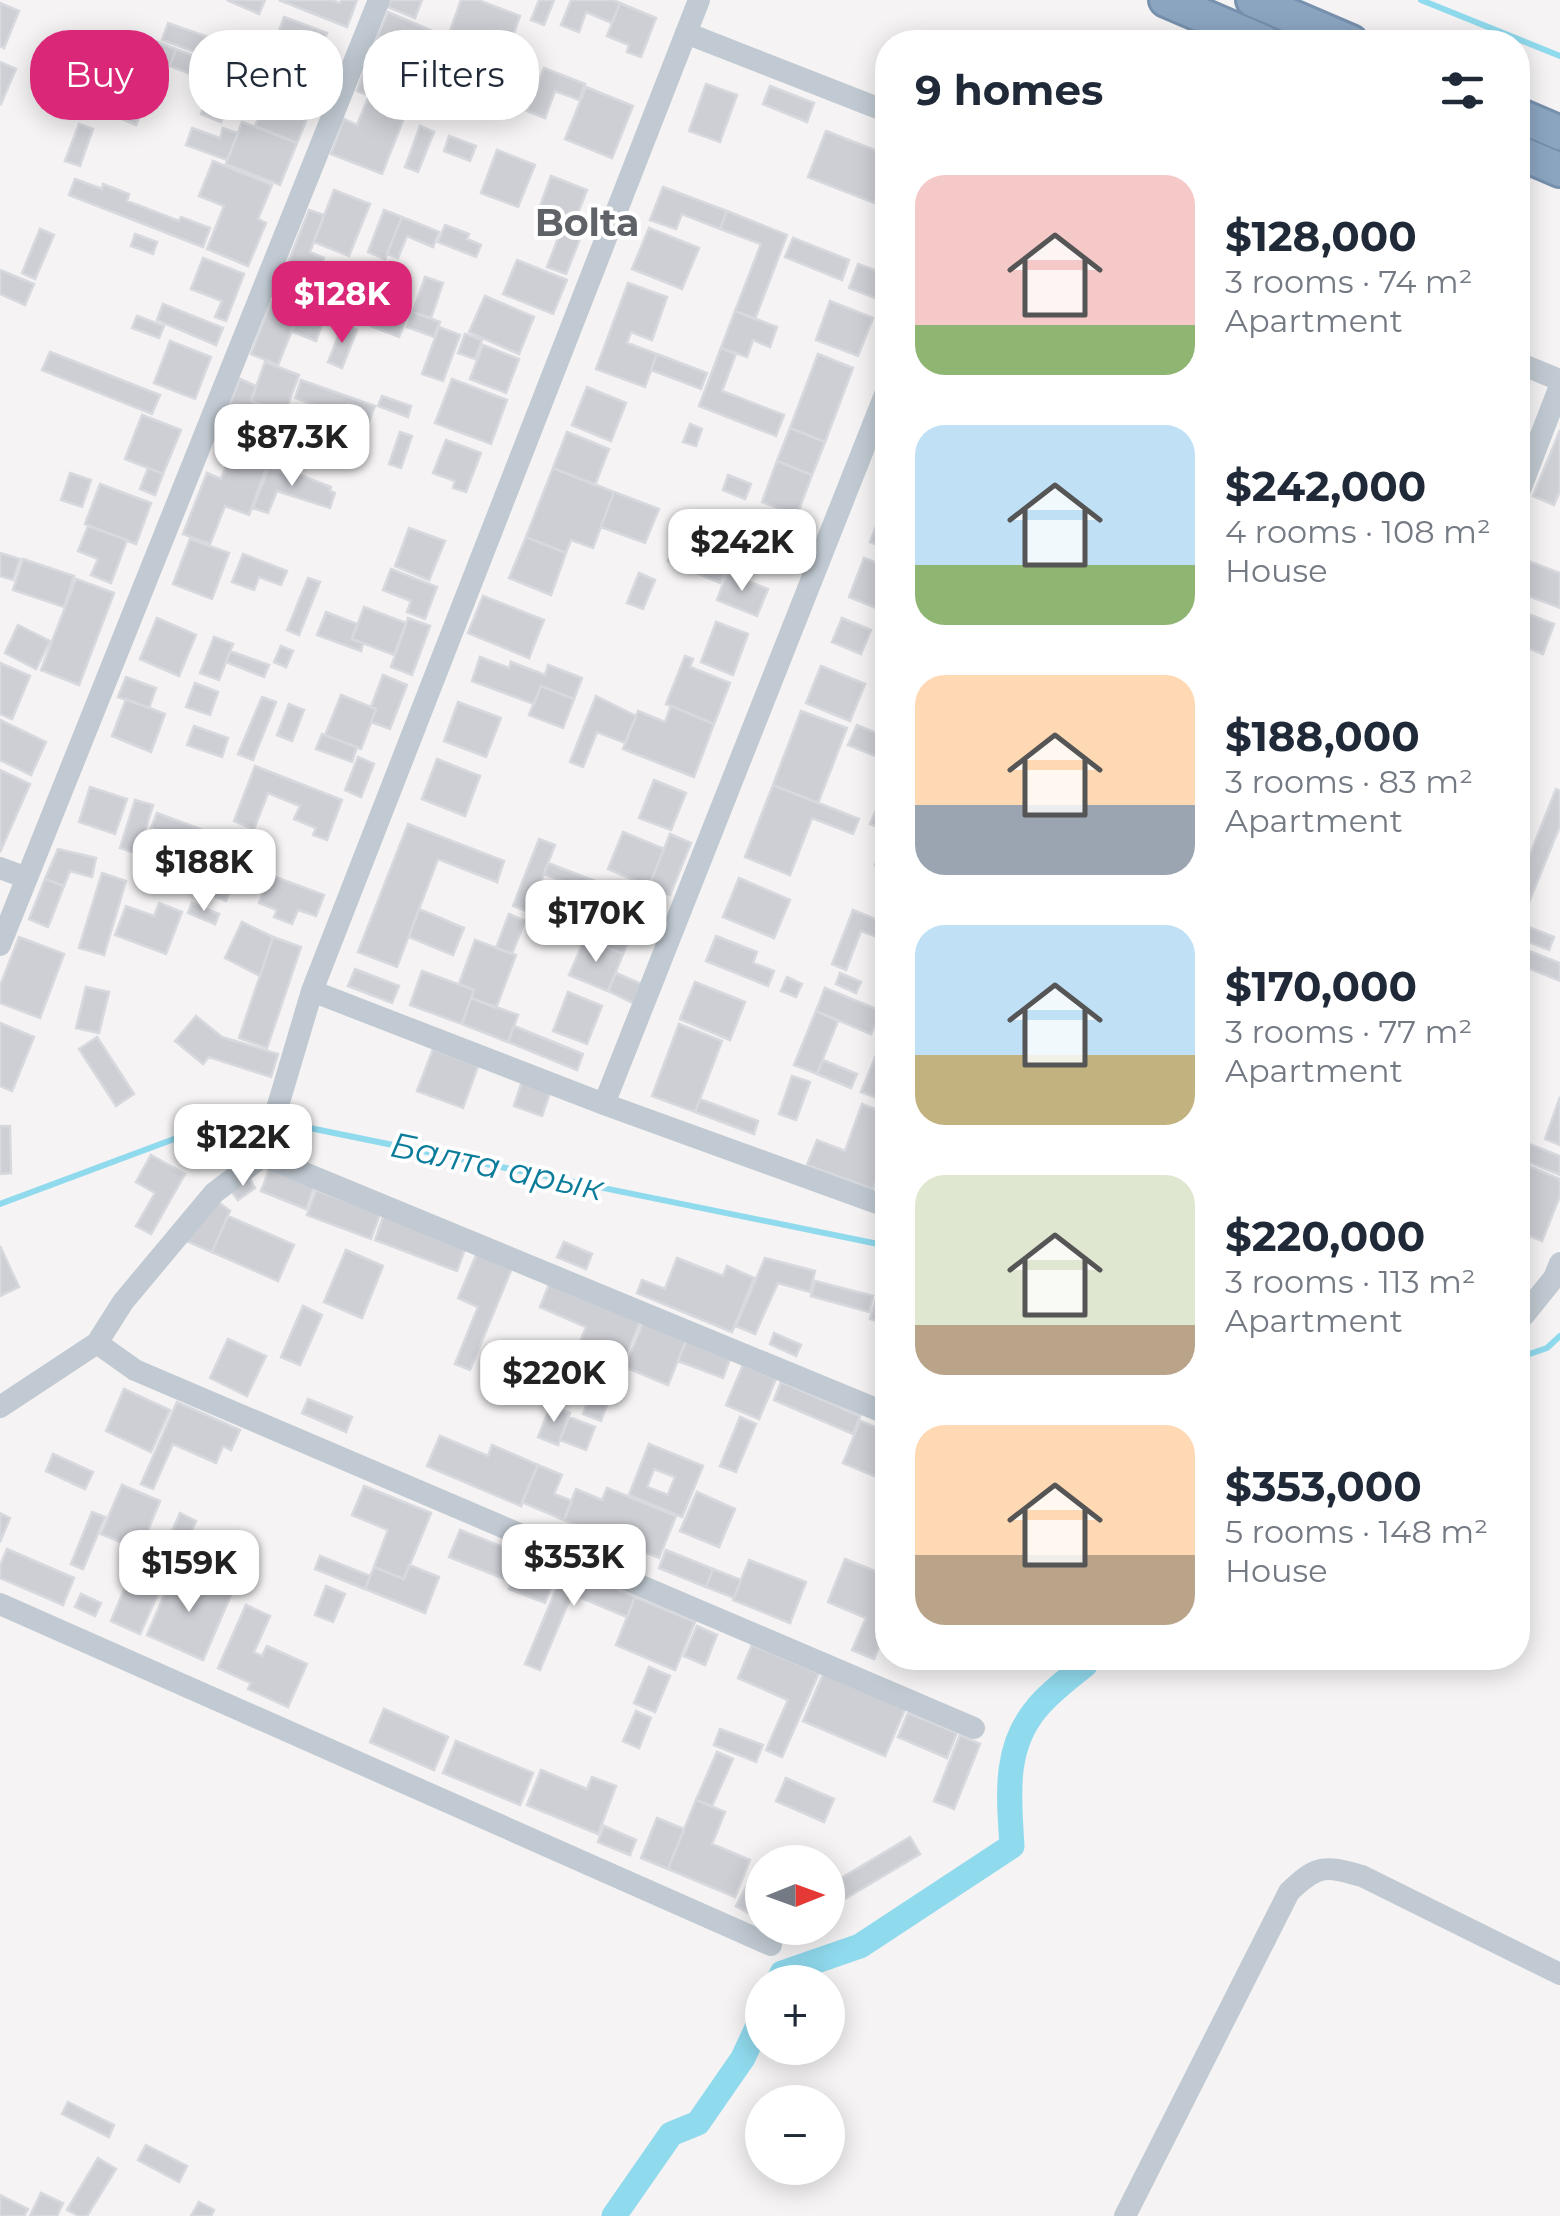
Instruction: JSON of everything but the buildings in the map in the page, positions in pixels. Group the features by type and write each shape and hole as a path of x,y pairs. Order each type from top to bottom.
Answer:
{"highway":[{"path":"1166,0 1236,30"},
{"path":"1253,0 1323,30"},
{"path":"1530,120 1560,133"},
{"path":"1530,157 1560,170"}],"street":[{"path":"0,945 379,0"},
{"path":"0,1408 96,1343 122,1302 214,1194 263,1156 312,991 699,0"},
{"path":"686,33 875,107"},
{"path":"1530,369 1560,383 1530,463"},
{"path":"604,1104 875,420"},
{"path":"0,868 27,878"},
{"path":"312,991 604,1104 875,1202"},
{"path":"263,1156 875,1409"},
{"path":"1530,1308 1554,1278 1560,1263"},
{"path":"96,1343 135,1370 974,1728"},
{"path":"0,1604 771,1946"},
{"path":"1125,2216 1288,1892 1311,1870 1332,1868 1362,1876 1560,1974"}],"waterway":[{"path":"1421,0 1495,30"},
{"path":"1530,44 1560,56"},
{"name":"Балта арык","path":"0,1204 241,1114 875,1243"},
{"name":"Балта арык","path":"1530,1354 1547,1348 1560,1336"},
{"name":"Балта арык","path":"805,1965 860,1946 1012,1846 1011,1774 1018,1740 1037,1708 1079,1670"},
{"name":"Балта арык","path":"614,2216 671,2134 698,2123 745,2054"}],"district":[{"name":"Bolta","path":"587,222"}]}
